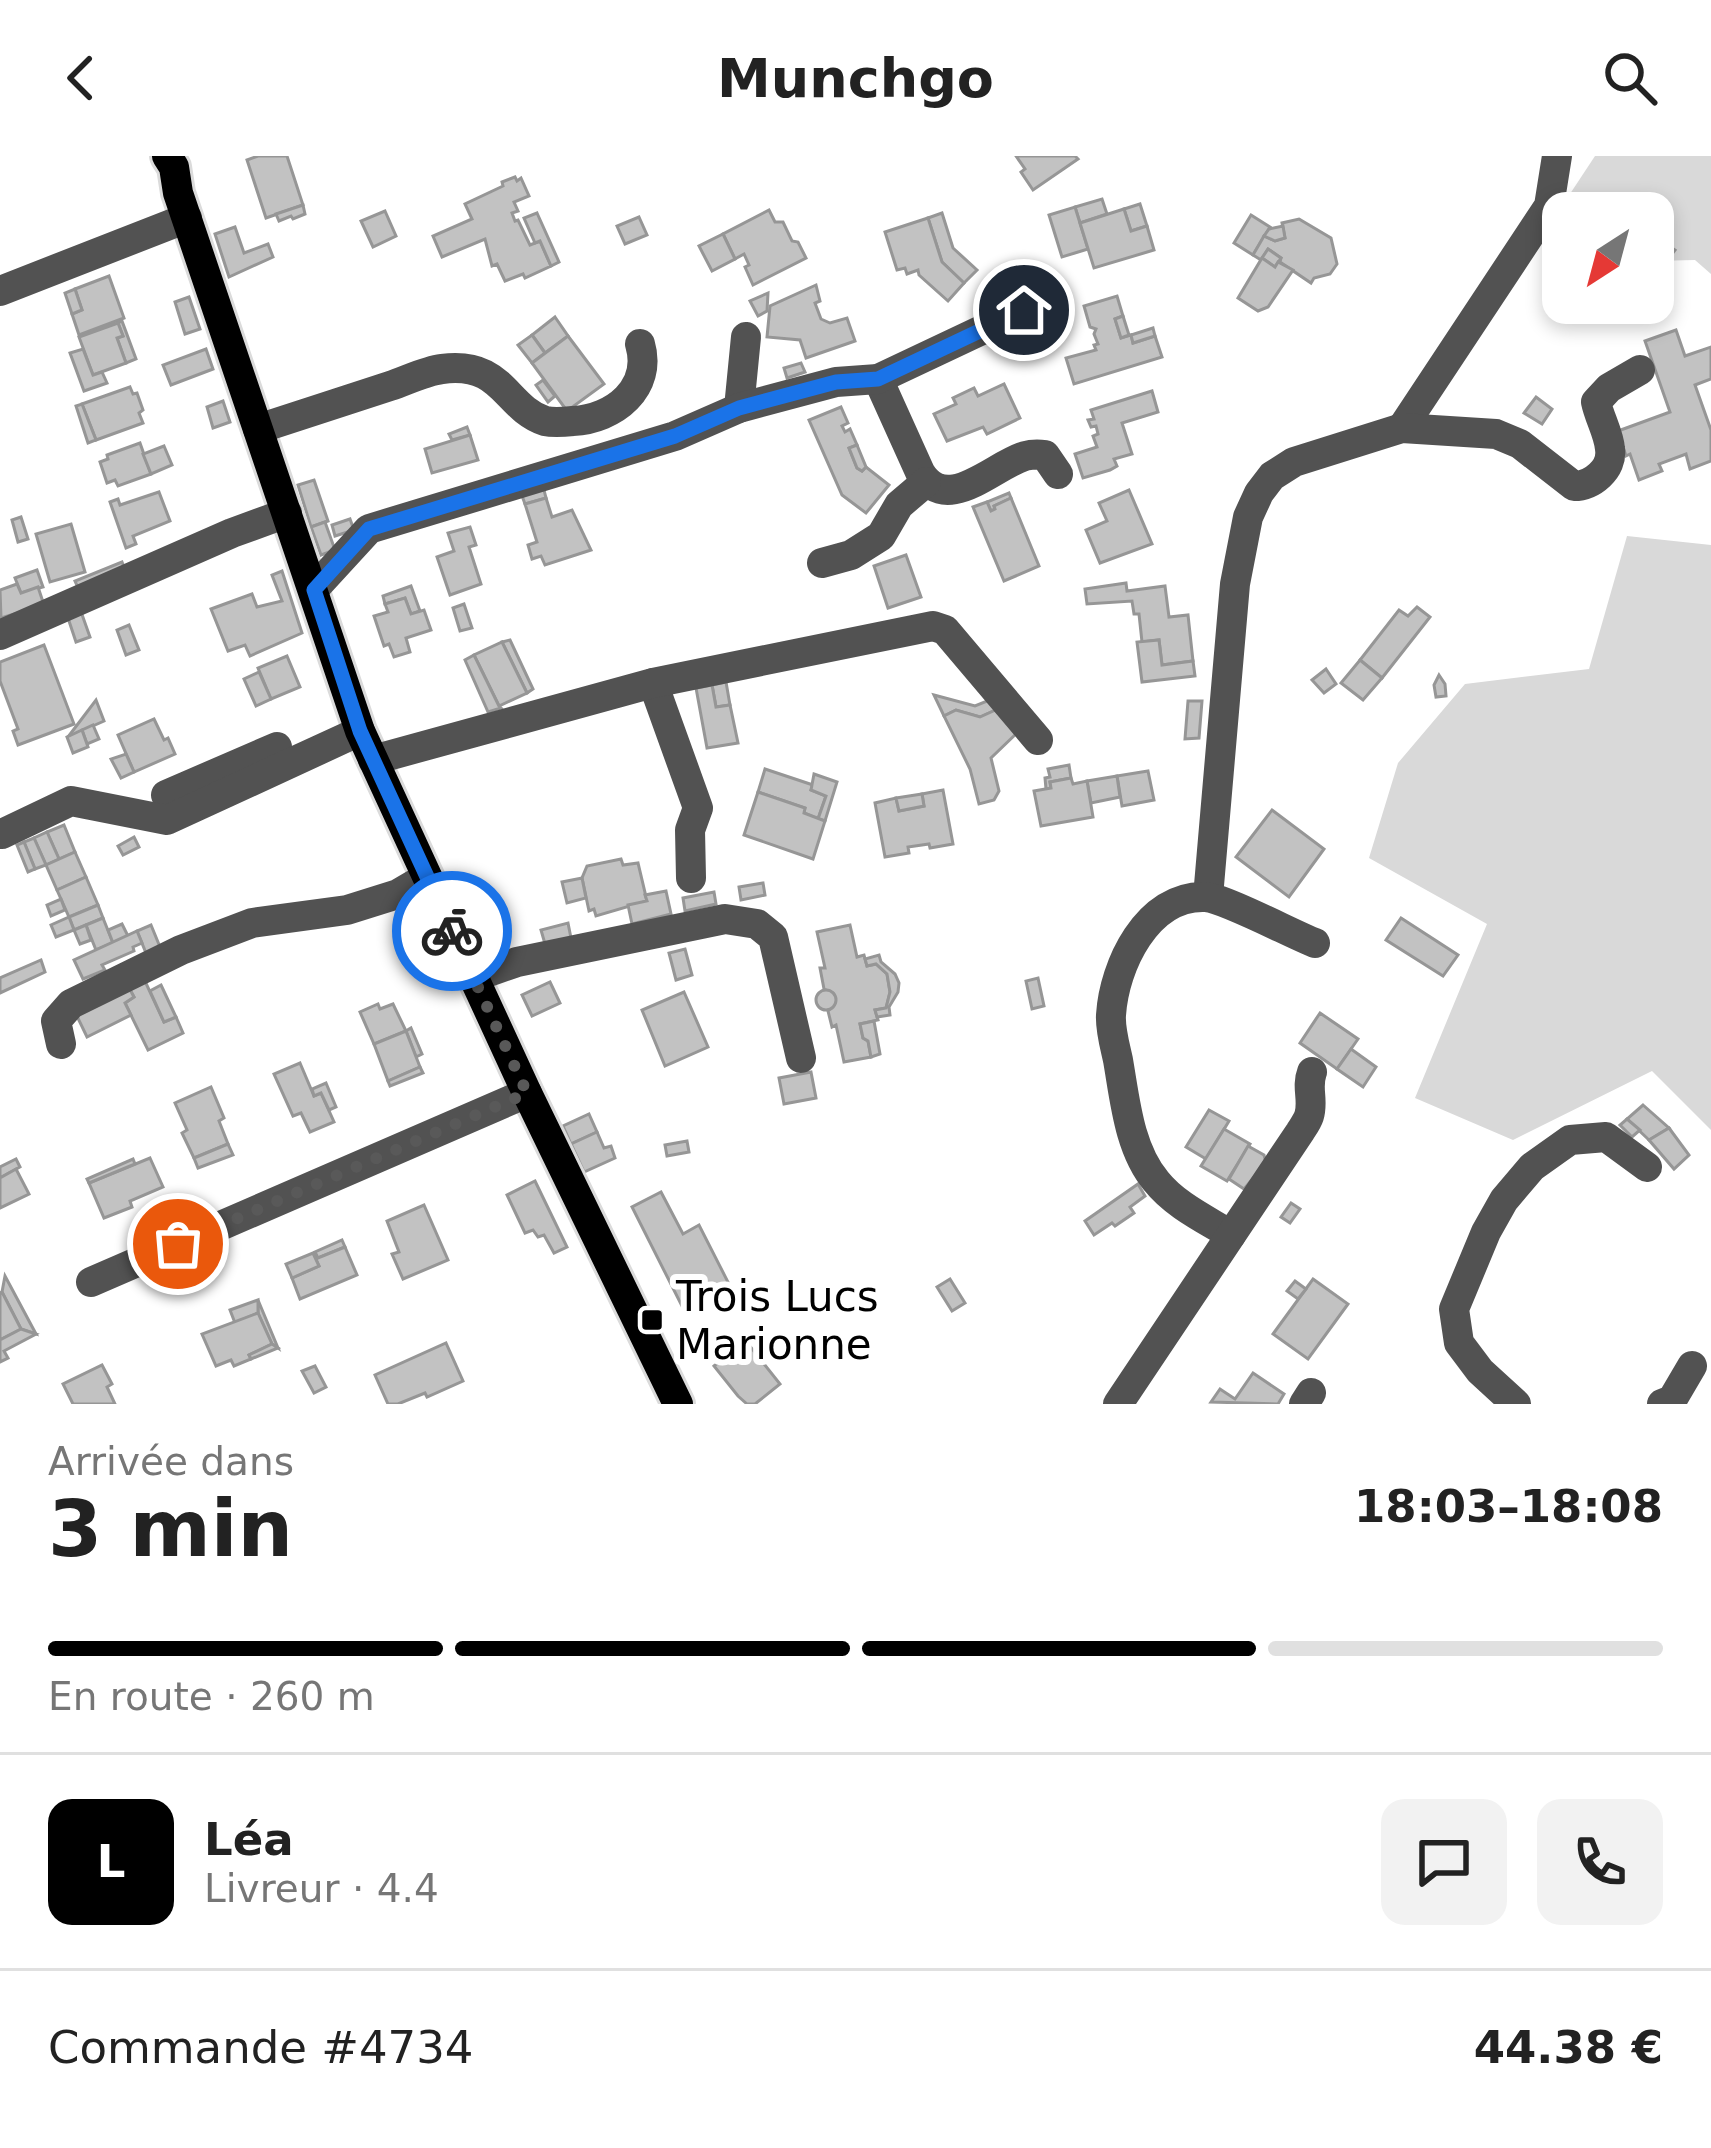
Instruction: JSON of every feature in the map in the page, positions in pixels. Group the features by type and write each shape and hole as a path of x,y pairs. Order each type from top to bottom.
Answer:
{"main road":[{"path":"146,156 182,205"},
{"path":"167,156 357,723 527,1093 678,1404"}],"street":[{"path":"1402,428 1550,206 1557,156"},
{"path":"0,291 182,205"},
{"path":"314,590 369,529 675,436 739,408 836,382 878,379 1024,310"},
{"path":"739,408 746,337"},
{"path":"258,429 442,369 484,373 548,422 583,421 615,410 629,397 644,357 640,344"},
{"path":"1208,897 1235,584 1248,517 1271,476 1294,462 1402,428 1496,434 1520,444 1574,486 1583,486 1608,464 1611,450 1596,402 1609,388 1640,370"},
{"path":"878,379 926,482 939,490 955,491 1028,454 1045,455 1058,474"},
{"path":"822,563 851,555 881,536 899,505 926,482"},
{"path":"0,635 286,513"},
{"path":"374,760 653,683 933,626 945,630 1038,740"},
{"path":"653,683 698,808 690,830 691,878"},
{"path":"166,795 357,723"},
{"path":"2,834 71,801 166,820 357,723"},
{"path":"61,1043 56,1021 70,1004 181,950 252,923 347,910 398,894 427,878"},
{"path":"1231,1234 1184,1207 1156,1181 1128,1118 1110,1018 1124,958 1150,920 1178,901 1208,897 1315,943"},
{"path":"474,977 517,962 724,919 757,924 772,937 801,1058"},
{"path":"1118,1404 1309,1116 1306,1085 1312,1072"},
{"path":"91,1282 527,1093"},
{"path":"1516,1404 1480,1371 1459,1343 1454,1309 1486,1232 1504,1200 1532,1167 1570,1140 1606,1137 1647,1167"},
{"path":"1662,1404 1672,1400 1692,1366"}],"shaded area":[{"path":"1595,156 1711,156 1711,274 1695,260 1674,260 1674,192 1571,192"},
{"path":"1627,536 1711,545 1711,1130 1652,1071 1513,1140 1415,1098 1487,924 1369,858 1398,763 1465,684 1589,669"}],"building":[{"path":"287,156 303,205 266,218 247,160"},
{"path":"1016,156 1075,156 1078,159 1033,190"},
{"path":"515,177 517,181 521,178 529,196 514,202 515,221 530,245 540,241 551,266 505,281 497,264 492,266 485,239 442,257 433,236 472,219 465,204"},
{"path":"1102,199 1107,214 1080,223 1075,207"},
{"path":"1140,204 1147,226 1131,231 1124,209"},
{"path":"303,205 305,214 279,221 276,214"},
{"path":"1075,207 1088,249 1062,257 1049,215"},
{"path":"1124,209 1131,231 1147,226 1154,250 1094,268 1080,223"},
{"path":"769,210 775,222 783,222 806,258 753,285 744,254 735,259 723,234"},
{"path":"385,211 396,236 373,247 361,221"},
{"path":"537,213 559,262 551,266 524,218"},
{"path":"942,213 953,248 977,270 964,283 942,262 928,218"},
{"path":"1251,215 1270,227 1253,255 1234,243"},
{"path":"639,217 647,235 625,244 617,226"},
{"path":"928,218 942,262 964,283 948,301 918,270 907,274 905,268 897,270 885,232"},
{"path":"1299,219 1331,238 1337,264 1330,274 1311,283 1268,249 1261,260 1253,255 1264,236 1275,241 1285,238 1282,223"},
{"path":"1283,226 1285,238 1275,241 1264,236 1269,229"},
{"path":"235,227 244,253 268,244 273,257 229,277 215,234"},
{"path":"723,234 735,259 712,271 699,246"},
{"path":"1268,249 1281,258 1275,267 1262,258"},
{"path":"1262,258 1275,267 1278,262 1293,270 1268,307 1258,311 1238,298"},
{"path":"109,276 124,318 79,335 72,314 82,310 75,289"},
{"path":"816,285 820,301 815,303 821,319 830,323 847,318 855,341 806,358 800,340 767,337 770,306"},
{"path":"75,289 82,310 72,314 65,293"},
{"path":"768,293 767,311 758,316 750,301"},
{"path":"1117,296 1123,316 1115,319 1121,338 1131,335 1133,343 1155,336 1162,357 1074,384 1066,358 1096,350 1098,344 1084,306"},
{"path":"189,297 200,329 185,334 175,302"},
{"path":"1123,316 1129,335 1121,338 1115,319"},
{"path":"555,317 568,336 545,353 532,335"},
{"path":"122,321 136,359 126,363 117,338 123,336 118,323"},
{"path":"118,323 123,336 117,338 126,363 93,375 79,337"},
{"path":"1153,328 1155,336 1133,343 1131,335"},
{"path":"1676,330 1685,356 1711,347 1711,379 1695,385 1711,430 1711,461 1690,469 1686,454 1659,464 1662,471 1639,480 1618,431 1670,412 1645,341"},
{"path":"532,335 545,353 532,363 518,345"},
{"path":"568,336 604,384 567,411 532,363"},
{"path":"83,349 93,375 102,372 107,383 84,391 70,353"},
{"path":"206,349 213,369 171,385 163,365"},
{"path":"801,363 805,372 787,378 784,368"},
{"path":"543,380 555,396 548,402 536,385"},
{"path":"1004,384 1020,418 987,434 983,427 947,441 934,414 956,404 953,398 974,388 978,396"},
{"path":"130,387 137,393 143,423 96,440 82,404"},
{"path":"1152,391 1158,412 1122,423 1132,454 1114,459 1117,466 1110,470 1083,478 1075,454 1097,447 1096,426 1091,427 1088,420 1094,419 1091,410"},
{"path":"1536,397 1552,409 1542,424 1524,413"},
{"path":"223,401 230,422 213,428 207,407"},
{"path":"82,404 96,440 88,443 76,406"},
{"path":"841,407 848,423 842,426 845,432 850,429 857,445 849,448 857,468 866,467 889,485 866,513 842,495 809,420"},
{"path":"467,427 470,435 452,440 449,434"},
{"path":"470,435 478,460 432,473 425,449"},
{"path":"140,443 151,474 118,486 115,480 107,483 100,462"},
{"path":"857,445 866,467 862,471 849,448"},
{"path":"164,446 172,465 151,474 143,454"},
{"path":"314,480 328,521 311,527 298,485"},
{"path":"543,486 546,498 525,504 521,493"},
{"path":"1129,490 1152,544 1100,563 1086,530 1107,521 1099,503"},
{"path":"159,492 170,521 133,536 136,544 126,548 110,502 118,499 120,505"},
{"path":"1009,493 1011,498 991,511 987,502"},
{"path":"546,498 552,517 572,510 591,550 545,565 541,556 532,559 528,545 537,542 525,504"},
{"path":"1011,498 1039,566 1004,581 973,507 987,502 991,511"},
{"path":"21,517 28,539 18,542 12,520"},
{"path":"350,519 354,530 335,536 332,525"},
{"path":"325,522 335,550 321,555 311,527"},
{"path":"71,524 85,572 50,582 36,534"},
{"path":"470,527 476,545 469,547 481,584 450,595 437,557 454,551 448,533"},
{"path":"906,555 921,597 888,608 874,566"},
{"path":"122,562 126,572 80,592 75,581"},
{"path":"37,570 43,587 21,593 15,578"},
{"path":"282,571 302,633 250,656 245,645 228,651 211,609 252,594 257,607 282,601 272,575"},
{"path":"1126,583 1127,591 1165,586 1169,617 1188,615 1193,661 1162,665 1159,640 1142,642 1139,614 1134,614 1132,601 1087,604 1085,589"},
{"path":"17,584 21,593 38,587 44,605 1,618 0,590"},
{"path":"411,586 420,611 411,614 405,598 385,604 383,596"},
{"path":"405,598 411,614 424,610 431,630 406,638 410,652 394,657 389,644 384,646 374,616 388,612 385,604"},
{"path":"464,604 472,628 460,631 453,608"},
{"path":"79,606 90,637 76,642 66,612"},
{"path":"1417,607 1430,617 1382,678 1360,660 1399,610 1408,616"},
{"path":"129,625 139,650 126,655 117,630"},
{"path":"510,640 533,689 527,693 502,642"},
{"path":"1159,640 1162,665 1193,661 1195,676 1142,682 1137,642"},
{"path":"502,642 527,693 499,706 474,655"},
{"path":"44,645 74,724 18,745 13,731 18,729 0,681 0,662"},
{"path":"474,655 501,708 488,712 465,660"},
{"path":"287,656 300,687 271,699 258,668"},
{"path":"1360,660 1382,678 1363,700 1341,683"},
{"path":"1326,669 1336,684 1324,693 1312,680"},
{"path":"259,672 271,699 256,706 244,679"},
{"path":"1439,675 1446,696 1436,697 1434,685"},
{"path":"726,682 730,705 716,707 712,685"},
{"path":"712,685 716,707 730,705 738,743 707,748 696,688"},
{"path":"934,695 975,706 992,699 1000,708 980,717 956,710 944,716"},
{"path":"96,700 104,721 68,737"},
{"path":"1188,701 1202,701 1199,738 1185,739"},
{"path":"1000,708 1019,731 991,758 999,791 994,800 979,804 970,769 944,716 956,710 980,717"},
{"path":"154,719 175,754 134,772 118,735"},
{"path":"93,725 99,739 87,744 82,730"},
{"path":"82,730 88,747 73,753 67,737"},
{"path":"126,754 134,772 121,778 111,759"},
{"path":"1069,765 1071,778 1050,782 1051,788 1046,789 1048,769"},
{"path":"765,769 813,785 811,790 826,796 818,819 804,813 805,808 758,792"},
{"path":"1148,771 1154,800 1122,806 1117,776"},
{"path":"814,774 837,782 825,821 818,819 826,796 811,790"},
{"path":"1117,776 1120,797 1091,803 1087,781"},
{"path":"1071,778 1073,784 1087,781 1093,817 1041,826 1034,791"},
{"path":"943,790 953,844 908,847 909,853 885,857 875,803 896,798 899,811 924,806 922,794"},
{"path":"758,792 805,808 804,813 825,821 813,859 744,835"},
{"path":"922,794 924,806 899,811 896,798"},
{"path":"1272,810 1324,849 1289,897 1236,857"},
{"path":"64,825 75,852 59,859 47,832"},
{"path":"47,832 59,859 46,865 34,838"},
{"path":"134,837 139,847 123,855 118,846"},
{"path":"34,838 46,865 35,869 24,842"},
{"path":"24,842 35,869 28,872 17,845"},
{"path":"75,852 86,877 57,890 46,865"},
{"path":"621,859 623,865 638,863 647,901 596,916 594,909 589,911 582,878 587,866"},
{"path":"86,877 98,905 69,917 57,890"},
{"path":"582,878 586,898 567,903 562,882"},
{"path":"763,883 765,895 741,900 739,887"},
{"path":"666,891 671,914 632,924 628,905"},
{"path":"714,892 716,904 685,911 683,898"},
{"path":"61,899 65,910 51,916 47,905"},
{"path":"98,905 103,918 74,930 69,917"},
{"path":"69,917 74,930 56,937 51,925"},
{"path":"103,918 113,943 96,950 86,925"},
{"path":"1401,918 1458,955 1443,976 1386,940"},
{"path":"568,923 571,938 545,944 541,930"},
{"path":"122,924 128,936 113,943 108,930"},
{"path":"86,925 91,940 80,944 74,930"},
{"path":"151,925 160,947 146,953 137,931"},
{"path":"850,925 857,957 864,955 867,966 876,964 887,974 890,992 886,1008 875,1010 878,1020 860,1024 871,1057 844,1062 828,1011 835,998 824,989 817,932"},
{"path":"137,931 142,943 134,951 83,979 74,960"},
{"path":"685,949 692,975 676,980 669,953"},
{"path":"879,955 899,983 890,1015 877,1017 875,1010 886,1008 890,992 887,974 876,964 867,966 865,959"},
{"path":"41,960 45,972 0,993 0,978"},
{"path":"1038,978 1044,1006 1032,1009 1026,981"},
{"path":"144,979 164,1022 176,1017 183,1033 148,1050 125,1003 134,997 128,986"},
{"path":"550,982 560,1003 532,1016 522,995"},
{"path":"161,985 176,1017 164,1022 150,991"},
{"path":"128,986 134,997 125,1003 131,1015 87,1037 75,1012"},
{"path":"826,990 836,1000 826,1010 816,1000"},
{"path":"684,992 708,1047 665,1066 642,1010"},
{"path":"378,1004 380,1009 393,1004 406,1031 374,1044 360,1012"},
{"path":"1320,1013 1358,1039 1337,1069 1300,1043"},
{"path":"874,1021 880,1054 871,1057 860,1024"},
{"path":"411,1028 422,1054 416,1057 406,1031"},
{"path":"406,1031 420,1067 388,1081 374,1044"},
{"path":"1351,1049 1376,1067 1363,1087 1337,1069"},
{"path":"300,1063 314,1096 321,1093 334,1122 310,1132 301,1113 293,1116 274,1074"},
{"path":"420,1067 423,1073 390,1086 388,1081"},
{"path":"811,1072 816,1098 784,1104 779,1078"},
{"path":"326,1083 336,1107 329,1110 321,1093 314,1096 312,1089"},
{"path":"211,1087 228,1144 194,1158 175,1103"},
{"path":"1643,1105 1669,1128 1649,1140 1627,1119"},
{"path":"1209,1110 1229,1121 1206,1159 1186,1147"},
{"path":"589,1114 597,1132 571,1144 563,1126"},
{"path":"1627,1119 1640,1130 1632,1137 1620,1125"},
{"path":"1669,1128 1689,1155 1674,1169 1649,1140"},
{"path":"1224,1129 1250,1144 1227,1181 1201,1166"},
{"path":"597,1132 615,1158 584,1172 571,1144"},
{"path":"687,1141 689,1152 667,1156 665,1145"},
{"path":"228,1144 233,1155 198,1168 194,1158"},
{"path":"1248,1146 1264,1155 1266,1163 1244,1189 1229,1179"},
{"path":"150,1158 163,1187 104,1218 89,1183"},
{"path":"16,1159 20,1167 0,1178 0,1167"},
{"path":"133,1159 135,1164 89,1183 87,1179"},
{"path":"16,1169 29,1194 0,1208 0,1178"},
{"path":"535,1181 567,1247 554,1253 544,1235 538,1237 533,1230 525,1233 507,1195"},
{"path":"1138,1184 1145,1196 1130,1207 1134,1213 1094,1235 1085,1221"},
{"path":"661,1192 683,1234 699,1225 732,1290 686,1314 632,1207"},
{"path":"1291,1203 1300,1209 1290,1223 1281,1217"},
{"path":"424,1205 448,1260 403,1279 392,1254 399,1252 387,1221"},
{"path":"342,1240 345,1247 318,1258 315,1252"},
{"path":"345,1247 357,1275 300,1299 292,1278 319,1266 313,1253 318,1258"},
{"path":"313,1253 319,1266 292,1278 286,1264"},
{"path":"5,1276 36,1334 21,1329 2,1292"},
{"path":"950,1279 965,1303 952,1311 937,1287"},
{"path":"1313,1279 1348,1304 1308,1359 1273,1334"},
{"path":"1295,1281 1306,1289 1298,1299 1287,1291"},
{"path":"0,1293 21,1329 0,1340"},
{"path":"258,1300 278,1348 258,1313"},
{"path":"258,1300 258,1313 235,1323 230,1310"},
{"path":"258,1313 272,1344 234,1366 231,1360 216,1366 202,1334"},
{"path":"21,1329 36,1334 4,1351 8,1358 0,1362 0,1340"},
{"path":"745,1340 780,1384 755,1404 738,1396 714,1366"},
{"path":"446,1343 463,1381 427,1397 425,1393 388,1404 375,1375"},
{"path":"272,1344 278,1348 251,1359 249,1355"},
{"path":"102,1365 115,1404 73,1404 63,1384"},
{"path":"315,1366 326,1387 314,1393 302,1371"},
{"path":"1253,1373 1284,1394 1278,1404 1211,1402 1220,1389 1235,1399"}],"way so far":[{"path":"178,1244 527,1093 452,931"}],"place":[{"name":"Trois Lucs Marionne","path":"652,1320"}],"route":[{"path":"452,931 360,731 314,590 369,529 675,436 739,408 836,382 878,379 1024,310"}]}
